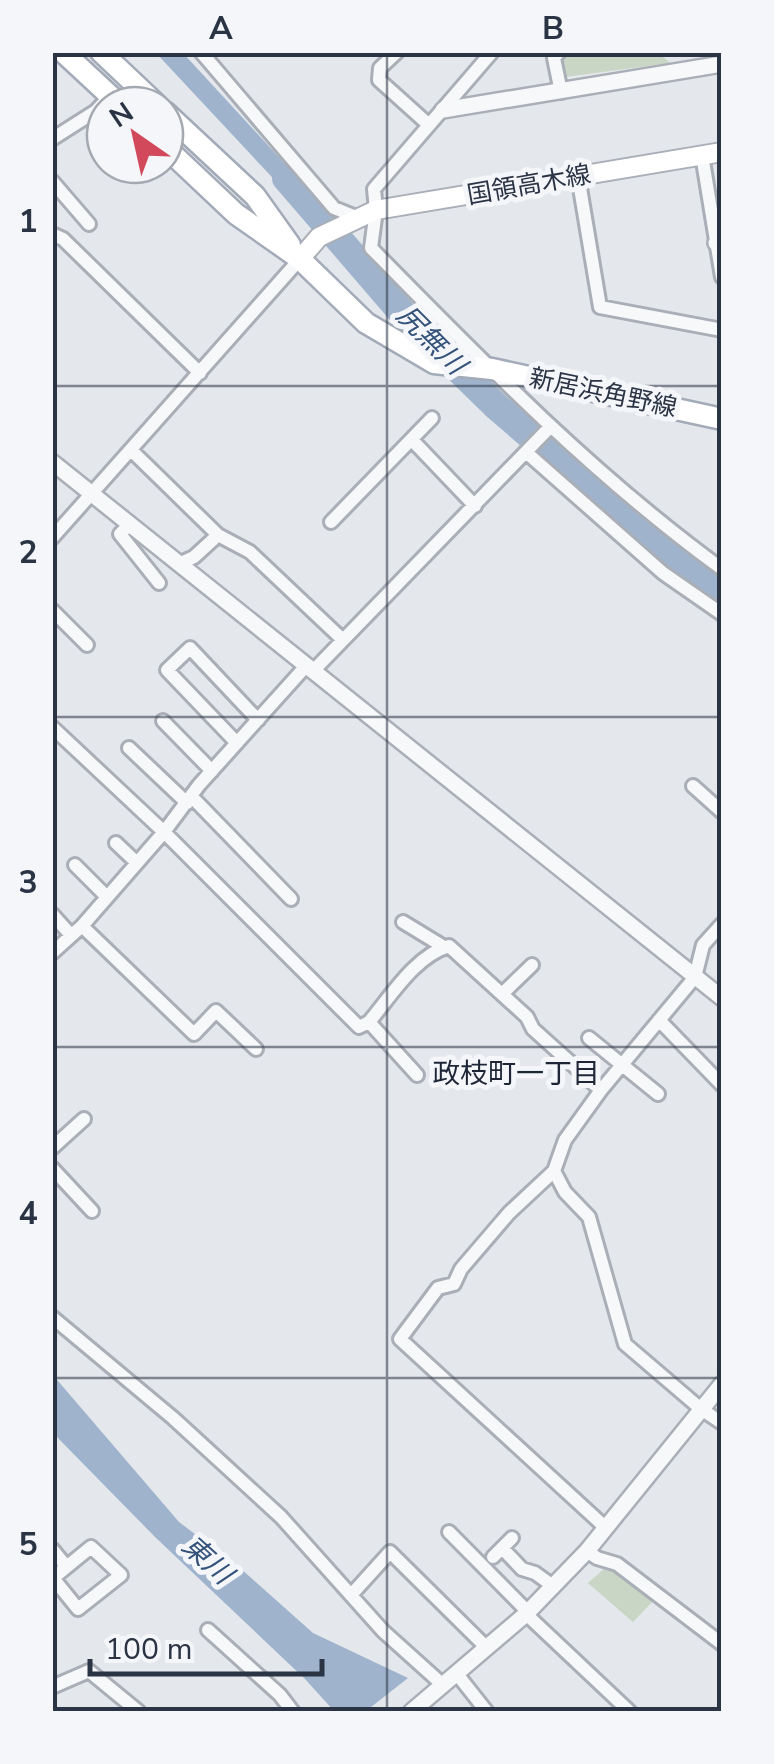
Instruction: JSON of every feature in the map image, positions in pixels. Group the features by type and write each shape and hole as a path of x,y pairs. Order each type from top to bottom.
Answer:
{"main road":[{"path":"62,52 98,85"},
{"path":"101,52 136,85"},
{"path":"185,131 255,196 300,259"},
{"name":"国領高木線","path":"300,259 338,226 376,210 722,152"},
{"path":"185,166 236,214 300,259"},
{"name":"新居浜角野線","path":"300,259 366,323 434,363 488,369 722,419"}],"street":[{"path":"201,52 334,208 356,217"},
{"path":"396,52 380,68 379,80 429,125"},
{"path":"492,52 374,189 372,248 547,430 660,524 722,569"},
{"path":"559,52 554,58 561,92"},
{"path":"443,110 722,64"},
{"path":"52,139 85,118"},
{"path":"702,155 722,277"},
{"path":"578,176 600,308 722,330"},
{"path":"52,181 89,224"},
{"path":"52,234 64,238 200,373"},
{"path":"52,538 300,259"},
{"path":"330,522 432,418"},
{"path":"52,952 137,863 258,720 343,640 547,430"},
{"path":"413,441 475,506"},
{"path":"131,450 218,535 250,552 343,640"},
{"path":"529,452 663,573 722,614"},
{"path":"52,462 722,998"},
{"path":"130,524 120,534 159,583"},
{"path":"179,564 194,557 218,535"},
{"path":"52,610 87,644"},
{"path":"236,744 166,670 190,648 258,720"},
{"path":"163,721 212,771"},
{"path":"52,727 164,832 358,1026 369,1022 415,968 449,946 601,1090"},
{"path":"129,748 189,800 291,900"},
{"path":"693,786 722,812"},
{"path":"116,843 137,863"},
{"path":"74,866 106,897"},
{"path":"52,914 76,930 194,1034 216,1010 256,1049"},
{"path":"403,922 444,948"},
{"path":"606,1528 400,1339 438,1288 454,1284 461,1269 509,1213 554,1171 565,1140 601,1090 695,977 703,945 722,924"},
{"path":"502,993 532,965"},
{"path":"659,1020 722,1085"},
{"path":"369,1022 417,1075"},
{"path":"590,1038 658,1094"},
{"path":"52,1148 84,1119"},
{"path":"52,1168 92,1210"},
{"path":"554,1171 565,1192 588,1217 625,1344 722,1423"},
{"path":"52,1318 172,1418 280,1517 438,1689"},
{"path":"412,1712 527,1613 587,1551 722,1384"},
{"path":"449,1532 630,1712"},
{"path":"91,1547 121,1575 78,1609 53,1578 66,1566 91,1547"},
{"path":"502,1548 522,1569 553,1586"},
{"path":"52,1549 66,1566"},
{"path":"587,1551 617,1564 722,1644"},
{"path":"352,1594 390,1552 487,1648"},
{"path":"208,1630 280,1695 293,1712"},
{"path":"52,1687 89,1671 139,1712"},
{"path":"457,1674 487,1712"}],"green space":[{"path":"658,52 670,63 565,77 559,63 569,53"},
{"path":"605,1568 622,1576 653,1601 633,1622 588,1583"}],"water":[{"path":"156,53 183,53 317,203 299,204"},
{"name":"東川","path":"52,1374 179,1522 240,1568 313,1633 408,1678 366,1711 334,1711 53,1433"}],"waterway":[{"name":"尻無川","path":"286,178 411,323 497,407 645,534 722,593"}],"district":[{"name":"政枝町一丁目","path":"516,1074"}]}
